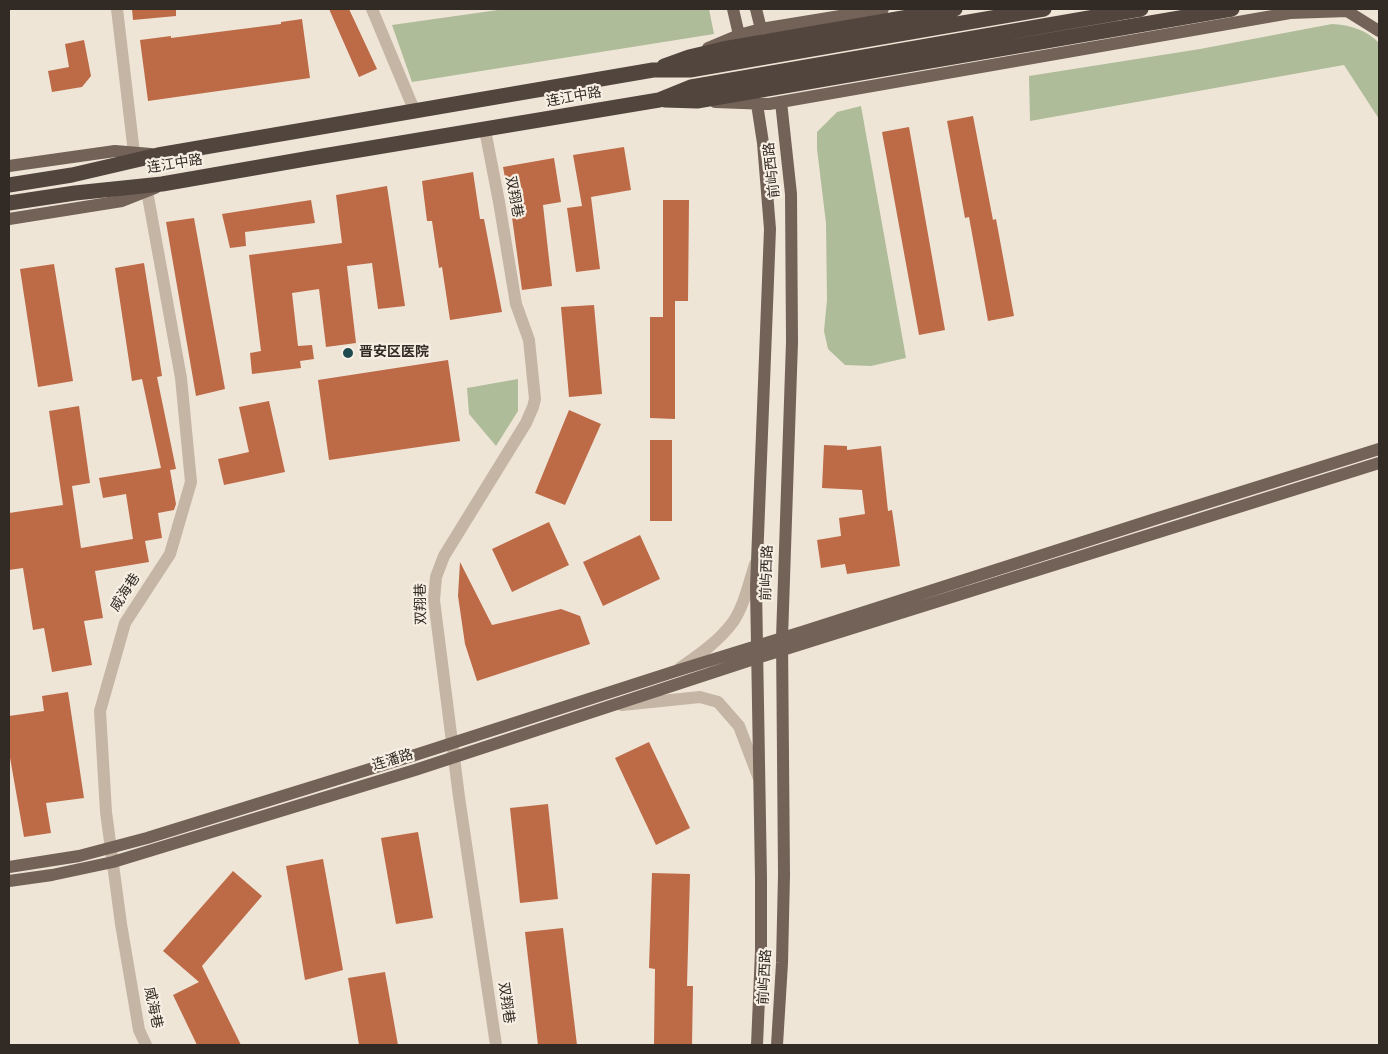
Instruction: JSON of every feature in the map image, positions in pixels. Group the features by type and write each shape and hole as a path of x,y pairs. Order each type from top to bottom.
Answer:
{"highway":[{"path":"654,70 741,40 955,9"},
{"name":"连江中路","path":"9,185 72,175 158,155 654,70 690,70 1044,9"},
{"name":"连江中路","path":"9,203 75,193 162,184 485,130 659,100 691,86 1141,9"},
{"path":"659,100 697,101 1232,9"}],"main road":[{"path":"733,9 741,40 761,29 883,9"},
{"path":"756,9 761,29"},
{"path":"697,101 757,104 781,102 1315,9"},
{"path":"1290,13 1347,11 1379,31"},
{"name":"前屿西路","path":"777,1045 784,875 782,645 792,342 792,194 781,102"},
{"name":"前屿西路","path":"757,104 763,144 770,229 756,562 761,942 757,1045"},
{"path":"9,166 115,151 158,155"},
{"path":"9,219 122,201 162,184"},
{"path":"782,645 1379,449"},
{"path":"782,645 1379,464"},
{"name":"连潘路","path":"9,867 60,860 111,848 679,670 782,645"},
{"name":"连潘路","path":"9,881 52,876 113,862 454,757 610,706 757,652"}],"street":[{"path":"117,9 134,153"},
{"path":"372,9 415,112"},
{"name":"双翔巷","path":"485,130 500,202 516,304 529,340 534,399 533,407 526,422 449,547 437,571 434,592 435,615 454,757 496,1045"},
{"name":"威海巷","path":"146,1045 137,1021 106,812 100,711 124,623 170,554 191,482 181,378 147,191"},
{"path":"679,670 708,648 733,622 745,595 756,562"},
{"path":"610,706 700,697 718,702 739,726 760,779"}],"green space":[{"path":"505,9 709,9 714,34 412,82 392,25"},
{"path":"1332,24 1358,29 1379,43 1379,119 1344,65 1030,121 1029,76 1200,49"},
{"path":"861,106 906,358 871,366 845,365 828,349 824,331 827,300 826,223 817,149 817,132 837,112"},
{"path":"518,379 518,411 496,446 469,414 467,388"}],"building":[{"path":"132,9 176,9 176,16 133,20"},
{"path":"329,9 349,9 377,69 359,77"},
{"path":"302,19 310,78 148,101 140,40 171,36 171,38 281,24 281,22"},
{"path":"84,40 91,76 82,87 52,92 48,71 69,67 65,44"},
{"path":"973,116 993,220 996,219 1014,316 988,321 969,217 965,218 947,121"},
{"path":"909,127 945,330 919,335 882,132"},
{"path":"624,147 631,190 591,197 600,269 576,272 567,208 582,206 573,155"},
{"path":"554,158 561,202 543,205 552,286 522,290 503,167"},
{"path":"473,172 480,219 484,219 502,312 450,320 442,267 439,268 432,221 427,221 422,181"},
{"path":"387,186 405,306 378,309 372,263 347,266 356,343 326,347 319,289 292,293 298,346 312,345 314,359 300,361 301,368 252,374 250,353 261,351 249,255 342,243 336,195"},
{"path":"311,200 315,223 245,232 246,246 230,248 222,214"},
{"path":"663,200 689,200 688,301 675,301 675,419 650,418 650,317 663,317"},
{"path":"194,218 225,389 196,396 166,222"},
{"path":"144,263 162,376 157,377 176,469 170,470 176,504 174,510 158,513 162,538 145,541 149,562 95,571 103,618 84,621 92,665 52,672 44,628 33,630 23,568 9,570 9,513 63,505 49,411 79,406 90,483 72,486 81,548 133,539 126,494 103,498 99,478 161,468 142,379 132,381 115,268"},
{"path":"54,264 73,381 38,387 20,269"},
{"path":"594,305 602,394 569,397 561,307"},
{"path":"448,360 460,441 329,460 318,380"},
{"path":"269,401 285,472 224,485 218,459 249,452 239,407"},
{"path":"569,410 601,424 565,505 535,493"},
{"path":"650,440 672,440 672,521 650,521"},
{"path":"824,445 847,446 847,450 881,446 888,511 892,510 900,566 847,574 845,564 821,568 817,540 841,536 839,518 865,514 862,490 822,488"},
{"path":"549,522 569,565 512,592 492,549"},
{"path":"640,535 660,579 603,606 583,562"},
{"path":"460,562 492,625 561,609 580,616 590,644 477,681 465,644 458,596"},
{"path":"68,692 84,798 46,803 51,833 24,837 9,752 9,716 44,711 42,696"},
{"path":"649,742 690,828 656,845 615,758"},
{"path":"548,804 558,899 520,903 510,808"},
{"path":"418,832 433,918 396,924 381,838"},
{"path":"323,859 343,970 305,980 286,866"},
{"path":"233,871 262,896 202,966 241,1045 197,1045 173,995 199,982 163,951"},
{"path":"652,873 690,874 687,986 693,986 692,1045 654,1045 655,969 649,968"},
{"path":"563,928 577,1045 538,1045 525,932"},
{"path":"385,972 398,1045 359,1045 348,978"}],"place":[{"name":"晋安区医院","path":"348,353"}]}
